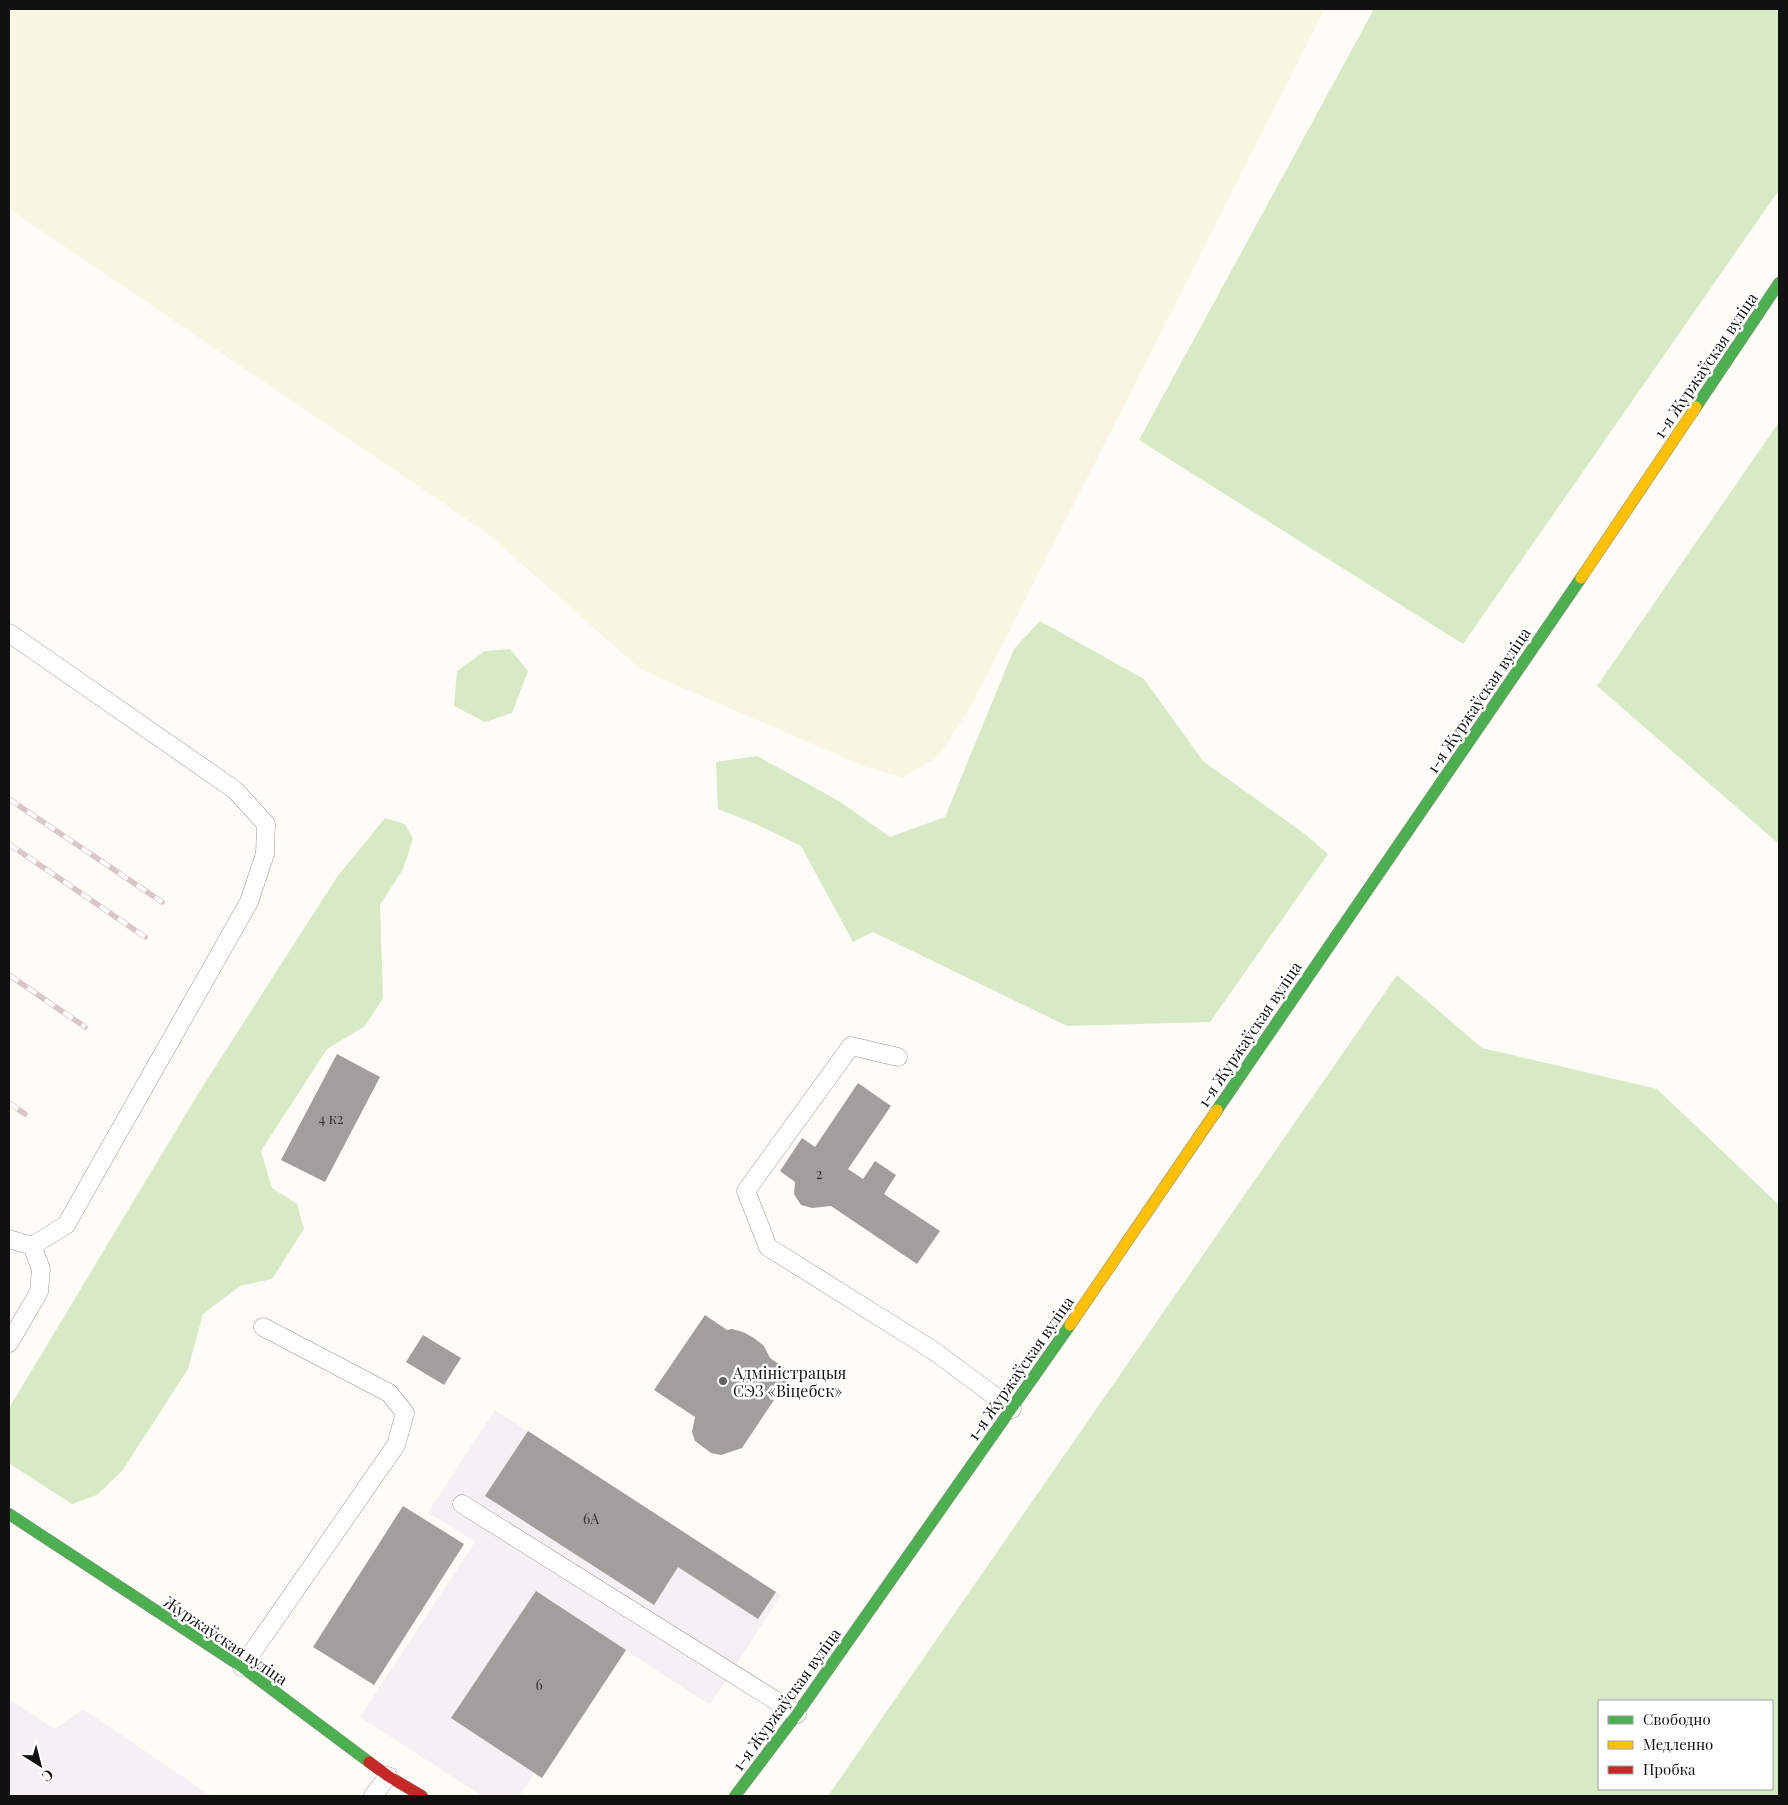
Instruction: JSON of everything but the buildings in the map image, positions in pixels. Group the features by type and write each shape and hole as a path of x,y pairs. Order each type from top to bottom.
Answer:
{"street":[{"name":"1-я Журжаўская вуліца","path":"735,1796 798,1714 1012,1409 1580,580 1779,283"},
{"name":"Журжаўская вуліца","path":"9,1514 242,1667 388,1776 422,1796"}],"lane":[{"path":"9,633 234,790 266,824 265,854 249,902 66,1225 32,1246 9,1239"},
{"path":"898,1057 851,1046 746,1191 768,1247 934,1351 1012,1409"},
{"path":"9,1343 39,1292 41,1269 32,1246"},
{"path":"242,1667 396,1445 405,1413 389,1393 263,1327"},
{"path":"462,1504 798,1714"},
{"path":"373,1796 388,1776"}],"shaded area":[{"path":"9,9 1325,9 973,703 939,756 903,778 863,766 641,670 487,533 9,209"},
{"path":"495,1410 781,1595 710,1705 625,1650 542,1778 534,1774 519,1796 482,1796 360,1717 475,1542 428,1512"},
{"path":"9,1699 55,1729 83,1709 211,1796 9,1796"}],"green space":[{"path":"1374,9 1779,9 1779,190 1463,644 1139,440"},
{"path":"1779,422 1779,844 1597,686"},
{"path":"1040,621 1144,679 1203,761 1305,834 1328,854 1210,1022 1067,1026 873,932 853,942 801,846 756,824 718,809 716,762 757,756 839,801 890,837 945,817 1014,649"},
{"path":"510,649 528,671 512,713 485,722 454,706 457,671 485,651"},
{"path":"385,818 405,824 413,839 403,869 380,905 383,998 365,1026 327,1049 261,1151 272,1188 297,1204 304,1229 272,1279 240,1286 203,1314 188,1369 122,1471 97,1495 72,1504 10,1464 9,1408 201,1089 337,877"},
{"path":"1397,975 1482,1048 1657,1089 1779,1205 1779,1796 828,1796"}],"railway":[{"path":"9,799 162,902"},
{"path":"9,844 145,937"},
{"path":"9,975 85,1027"},
{"path":"9,1103 25,1114"}],"traffic: fast":[{"path":"1696,407 1779,283"},
{"path":"1217,1110 1581,578"},
{"path":"735,1796 797,1714 1070,1325"},
{"path":"9,1514 242,1667 369,1762"}],"traffic: slow":[{"path":"1581,578 1696,407"},
{"path":"1070,1325 1217,1110"}],"traffic: jam":[{"path":"369,1762 388,1776 422,1796"}],"place":[{"name":"Адміністрацыя СЭЗ «Віцебск»","path":"723,1381"}]}
